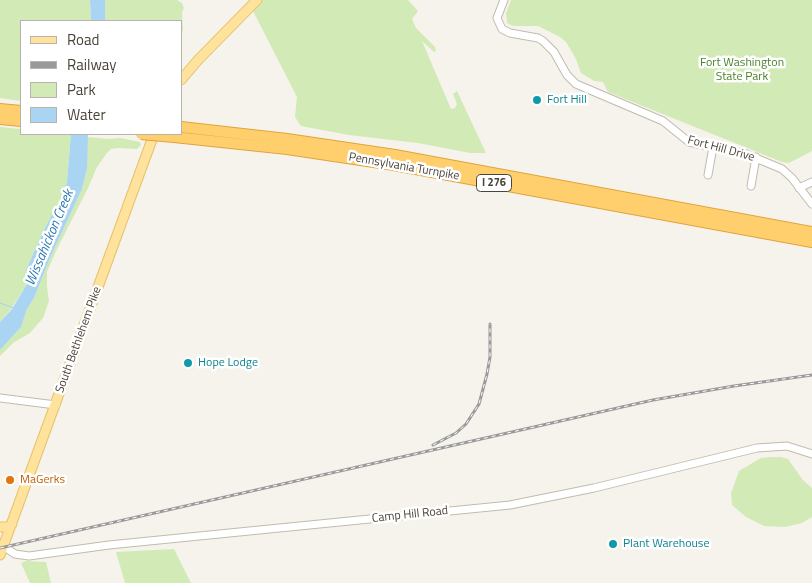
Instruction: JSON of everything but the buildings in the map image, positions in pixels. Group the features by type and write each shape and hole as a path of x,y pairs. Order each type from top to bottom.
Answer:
{"highway":[{"path":"0,109 20,111"},
{"path":"0,119 20,121"},
{"name":"Pennsylvania Turnpike","path":"182,127 287,139 395,155 812,232"},
{"name":"Pennsylvania Turnpike","path":"152,135 287,149 394,165 812,242"}],"main road":[{"path":"182,79 257,0"},
{"name":"South Bethlehem Pike","path":"1,547 12,524 154,135"},
{"path":"0,527 8,527 12,524"}],"street":[{"name":"Fort Hill Drive","path":"504,0 498,16 500,27 510,33 544,41 554,52 567,75 576,84 663,120 689,142 756,157 786,172 812,204"},
{"path":"708,174 713,148"},
{"path":"750,186 756,157"},
{"path":"800,188 812,182"},
{"path":"0,398 56,405"},
{"name":"Camp Hill Road","path":"1,547 15,554 29,556 109,546 510,505 594,488 757,448 786,446 812,454"}],"green space":[{"path":"0,0 90,0 91,20 20,20 20,101 0,98"},
{"path":"105,0 177,0 182,3 184,8 182,12 183,30 182,32 182,20 105,20"},
{"path":"253,0 408,0 418,11 412,19 416,28 435,47 436,51 434,52 422,41 451,109 455,108 457,104 453,94 457,91 486,153 470,153 418,143 349,135 301,126 295,117 297,97 253,11"},
{"name":"Fort Washington State Park","path":"511,0 812,0 812,151 789,163 782,162 608,92 603,82 594,81 581,73 576,59 566,42 560,37 538,26 513,26 507,23 506,13"},
{"path":"0,127 20,129 20,135 71,135 67,182 64,192 26,270 27,284 0,322"},
{"path":"87,137 120,138 140,142 141,145 137,149 111,149 97,167 47,272 49,301 43,318 30,333 13,343 0,356 0,350 21,327 27,309 34,298 82,189 87,168"},
{"path":"761,458 788,459 803,480 812,488 812,517 802,523 785,527 764,526 746,517 732,505 731,493 739,471"},
{"path":"174,549 191,583 125,583 116,552"},
{"path":"26,561 46,562 51,583 30,583 21,563"}],"water":[{"path":"90,0 105,0 105,20 91,20"},
{"name":"Wissahickon Creek","path":"71,135 88,135 87,168 82,189 34,298 27,309 21,327 0,350 0,322 12,309 27,284 26,270 64,192 67,182"}],"waterway":[{"path":"0,303 14,308"}],"railway":[{"path":"433,445 456,433 466,424 479,404 490,357 490,324"},
{"path":"0,548 653,400 812,375"}],"place":[{"name":"Fort Hill","path":"537,100"},
{"name":"Hope Lodge","path":"188,363"},
{"name":"MaGerks","path":"10,480"},
{"name":"Plant Warehouse","path":"613,544"}]}
